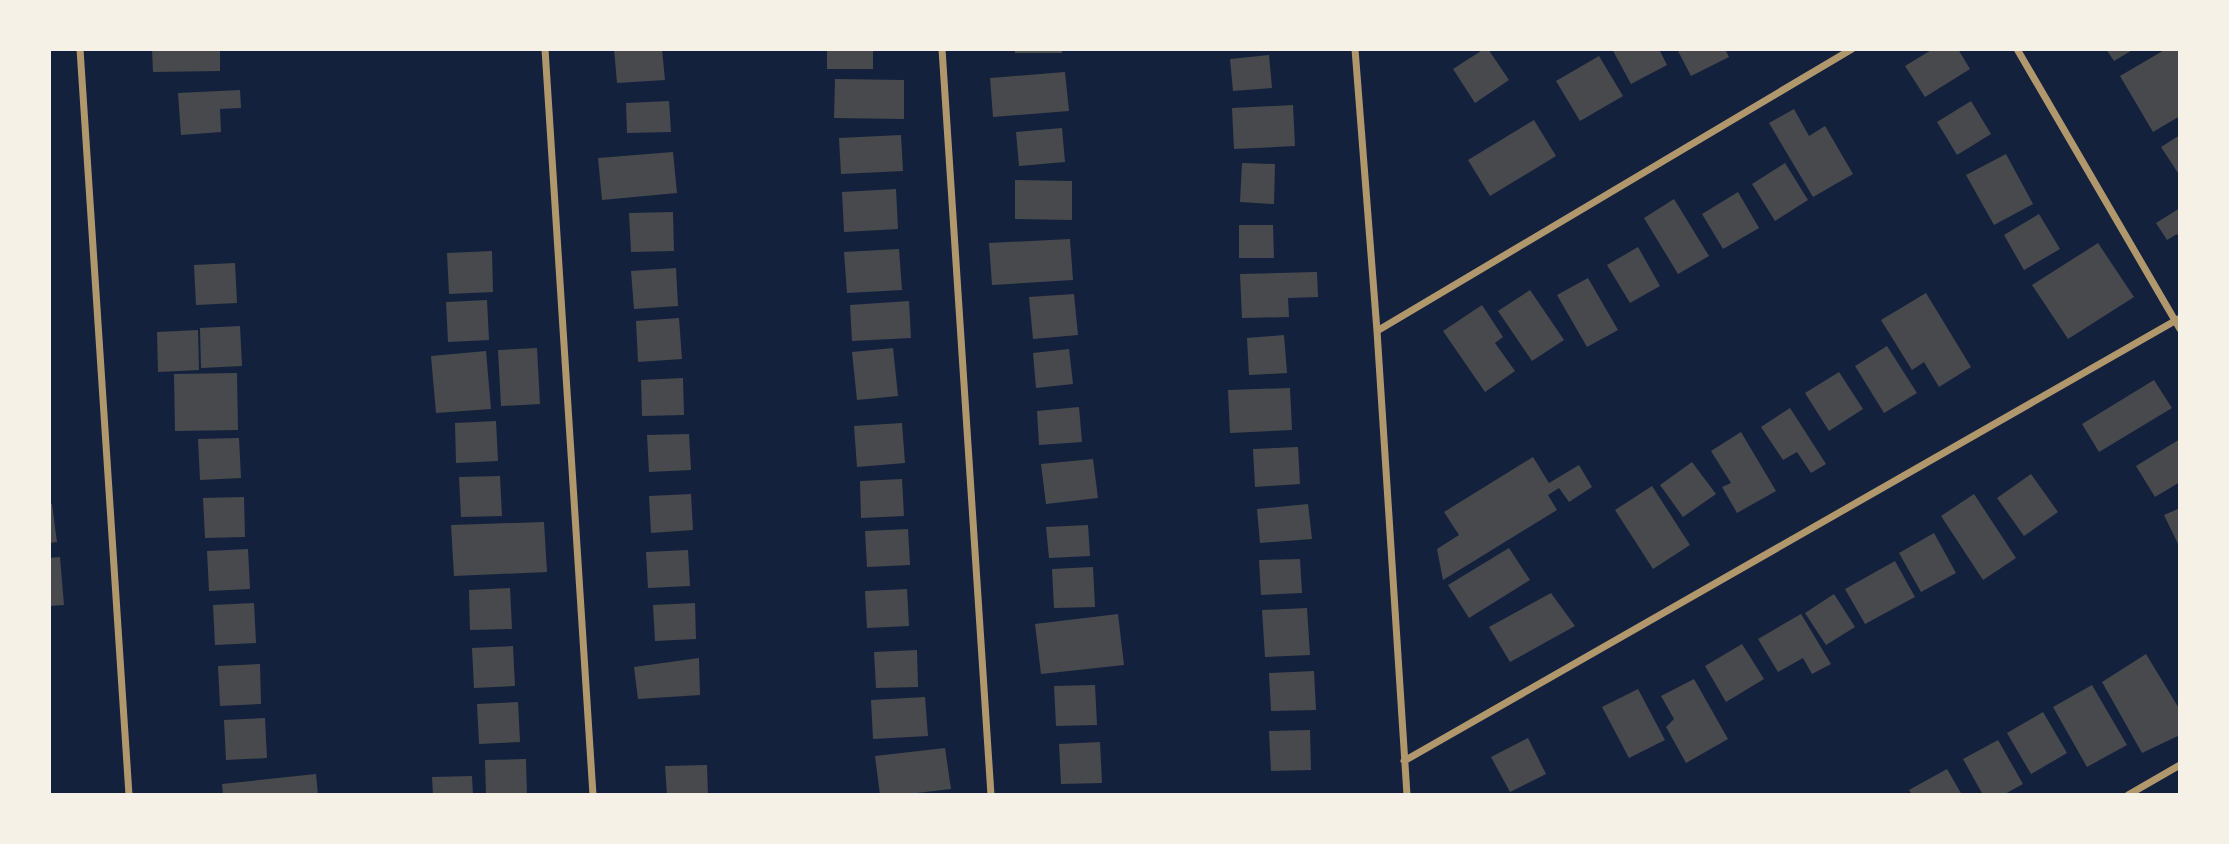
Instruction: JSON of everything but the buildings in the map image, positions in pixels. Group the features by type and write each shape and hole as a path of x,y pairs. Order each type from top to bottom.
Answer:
{"street":[{"path":"80,49 129,795"},
{"path":"545,49 593,795"},
{"path":"942,49 991,795"},
{"path":"1355,49 1377,331 1407,795"},
{"path":"1377,331 1852,49"},
{"path":"2017,49 2178,319 2180,329"},
{"path":"1404,761 2178,319"},
{"path":"2129,795 2180,765"}]}
